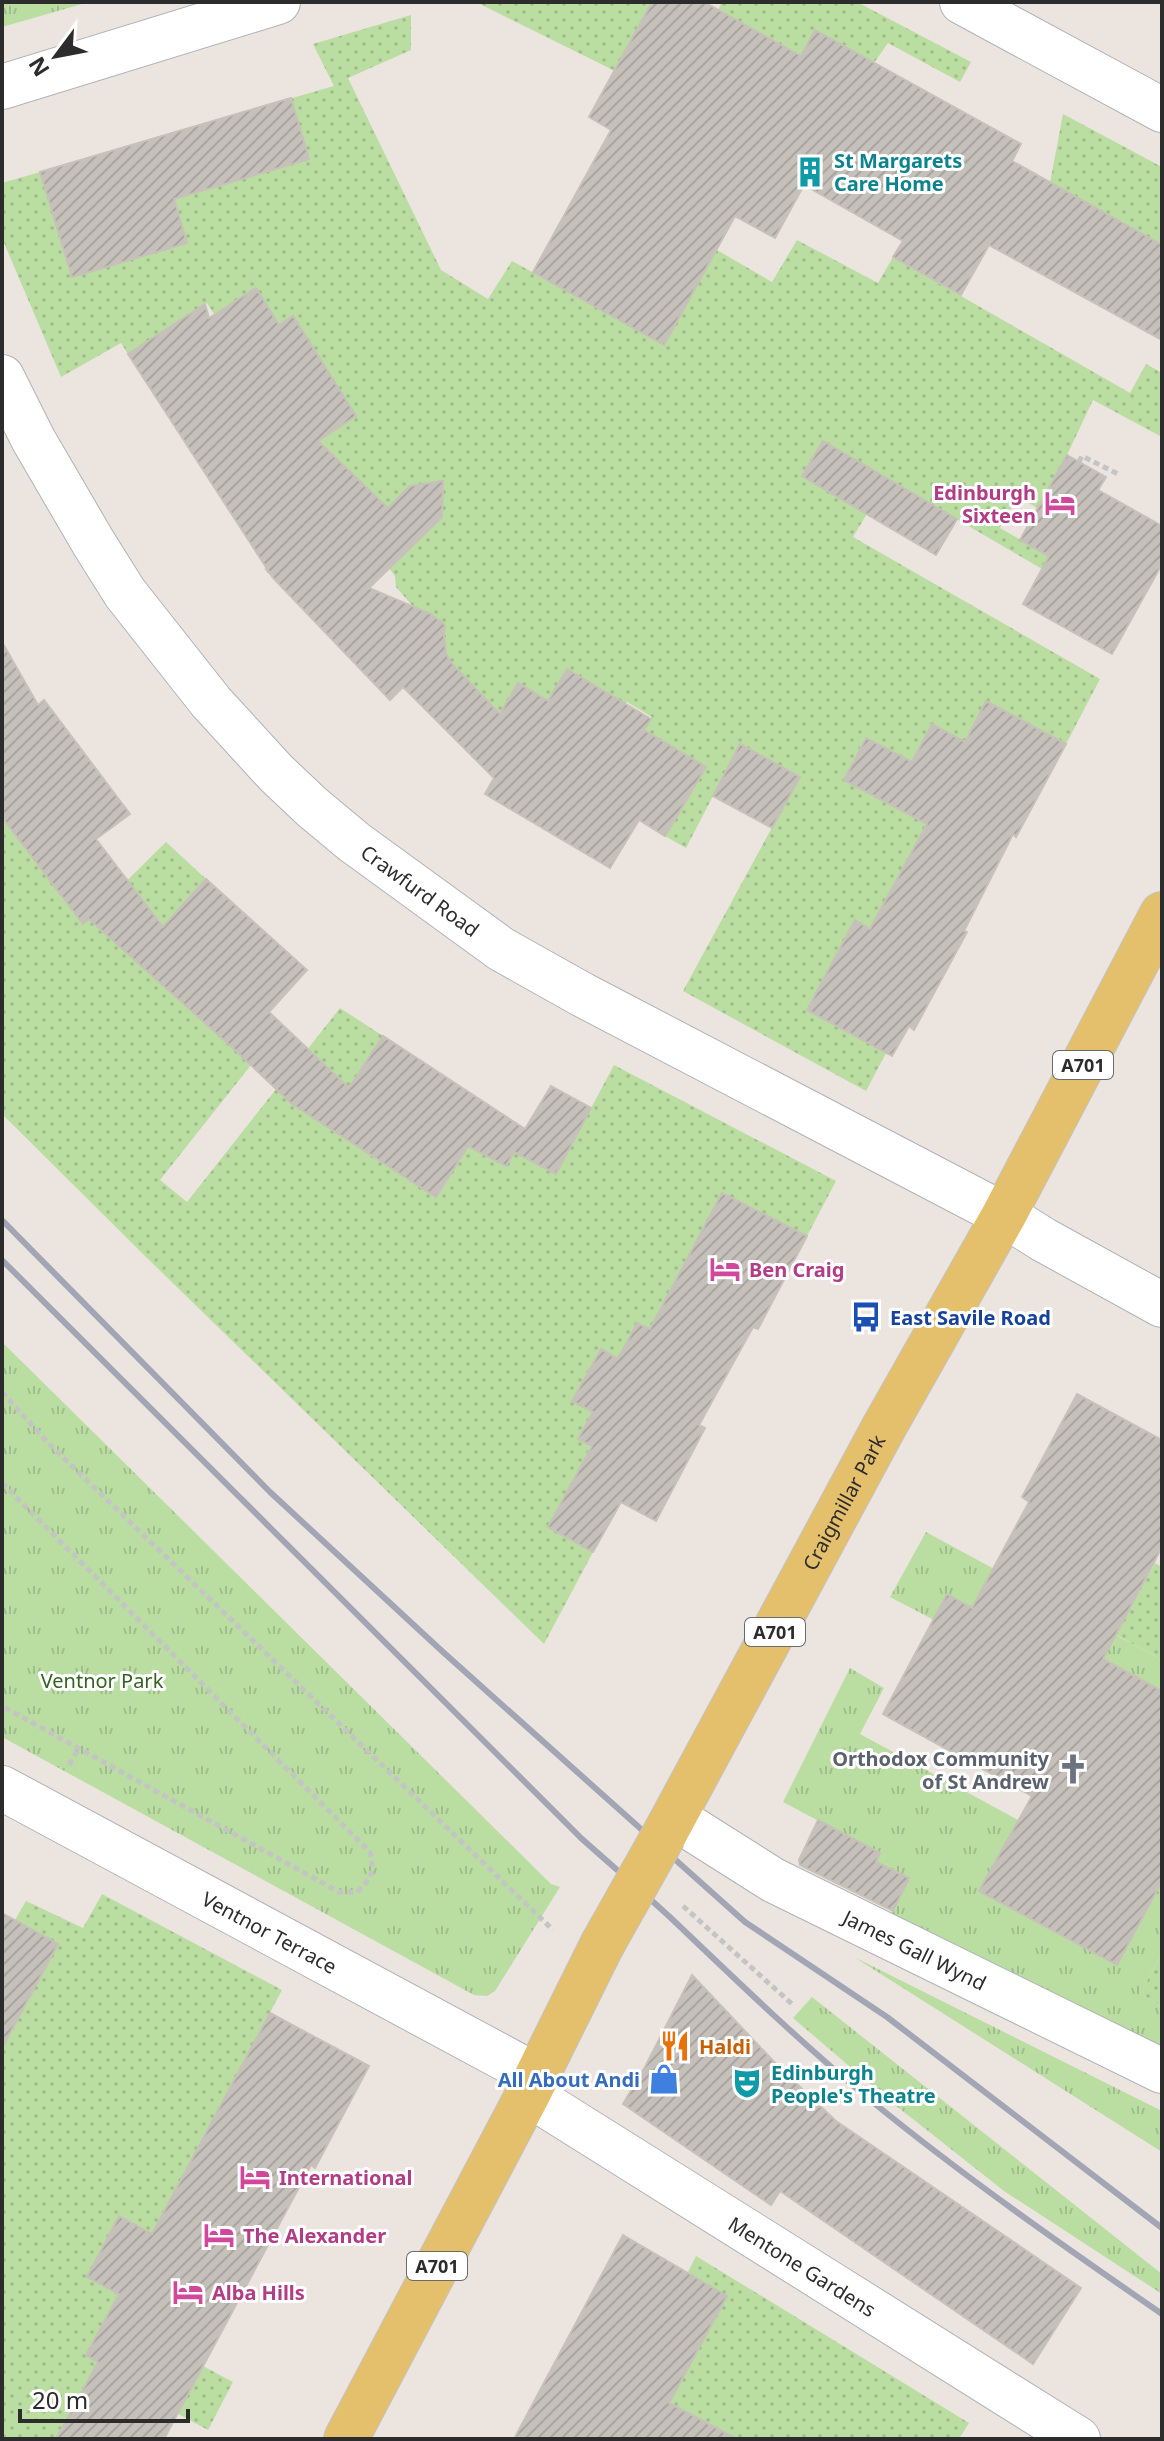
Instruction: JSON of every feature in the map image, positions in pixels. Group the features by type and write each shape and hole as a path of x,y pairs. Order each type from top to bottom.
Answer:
{"main road":[{"name":"Craigmillar Park","path":"532,2085 596,1956 884,1427 1004,1215 1162,914"},
{"name":"A701","path":"346,2439 532,2085"}],"street":[{"path":"2,87 278,2"},
{"path":"962,2 1162,110"},
{"name":"Crawfurd Road","path":"2,377 41,452 125,593 211,702 312,807 354,842 501,949 1004,1215"},
{"path":"1004,1215 1162,1305"},
{"name":"Ventnor Terrace","path":"2,1788 532,2085"},
{"name":"James Gall Wynd","path":"669,1826 1162,2071"},
{"name":"Mentone Gardens","path":"532,2085 1078,2439"}],"path":[{"path":"1079,462 1082,456 1120,475"},
{"path":"2,1392 47,1442 596,1956"},
{"path":"2,1483 370,1852 374,1868 369,1881 357,1892 339,1892 2,1706"},
{"path":"719,1939 792,2004"}],"green space":[{"path":"2,2 89,2 2,27"},
{"path":"476,2 652,2 615,71"},
{"path":"722,2 857,2 971,62 960,82 888,43 874,63 801,56 718,10"},
{"path":"411,15 411,50 348,78 441,270 488,299 512,261 664,344 717,250 772,282 797,240 878,283 893,257 1130,393 1146,364 1162,373 1162,437 1093,400 1038,508 1017,497 1000,528 1049,556 1042,569 888,479 853,537 1100,679 1066,744 986,702 965,742 932,724 917,751 950,769 944,779 865,738 844,780 999,862 870,929 855,920 840,948 856,957 831,966 807,1010 886,1053 866,1091 683,991 800,776 740,744 686,848 665,836 632,751 652,717 627,702 625,704 568,669 548,701 518,684 491,729 420,694 443,625 434,615 417,611 396,587 395,576 388,567 407,528 419,540 442,517 442,494 432,482 410,486 388,508 376,497 308,544 273,578 264,569 297,539 317,441 319,358 293,317 279,325 255,288 214,314 207,303 128,354 121,343 61,377 2,238 2,183 40,172 71,274 187,242 156,137 334,86 313,44"},
{"path":"1063,114 1162,167 1162,245 1050,183"},
{"path":"2,817 83,924 166,842 206,879 134,959 251,1065 160,1180 187,1202 340,1008 383,1036 350,1087 330,1073 305,1112 435,1197 493,1108 508,1117 487,1155 514,1152 556,1174 614,1065 836,1181 807,1236 722,1193 735,1360 729,1371 638,1323 630,1365 600,1349 572,1400 593,1412 578,1439 591,1446 548,1527 593,1552 544,1644 2,1114"},
{"name":"Ventnor Park","path":"2,1342 551,1884 560,1887 495,1991 487,1996 474,1995 2,1737"},
{"path":"926,1532 1162,1660 1162,1691 1132,1675 1098,1677 948,1595 934,1620 890,1597"},
{"path":"1155,1563 1162,1567 1162,1660 1035,1590 1126,1616"},
{"path":"850,1668 884,1688 860,1734 1018,1820 980,1892 1116,1965 1162,1881 1162,1953 1140,1994 1162,2006 1162,2050 888,1921 908,1878 876,1862 879,1853 783,1802"},
{"path":"102,1894 282,1990 152,2234 119,2217 87,2276 119,2294 181,2406 203,2366 233,2382 208,2430 95,2369 56,2439 2,2439 2,2049 58,1944 15,1920 26,1901 83,1928"},
{"path":"1162,1953 1162,2006 1140,1994"},
{"path":"854,1957 1162,2111 1162,2152"},
{"path":"812,1997 1162,2274 1162,2294 1004,2191 890,2101 793,2018"},
{"path":"696,2256 969,2423 959,2439 689,2439 699,2419 666,2401 674,2394 727,2297 688,2272"}],"building":[{"name":"St Margarets Care Home","path":"652,2 704,2 801,56 815,30 1021,144 1012,161 1162,245 1162,340 989,245 961,295 893,257 903,241 804,185 775,238 735,216 664,345 533,272 611,130 589,117"},
{"path":"291,98 309,159 174,199 187,243 72,277 40,172"},
{"path":"256,288 279,325 293,316 356,416 318,441 388,508 410,486 443,481 442,517 369,588 431,614 445,625 446,654 500,714 518,683 548,701 567,669 651,719 644,730 706,767 665,836 639,820 610,868 485,794 494,778 403,687 390,700 273,578 128,354 205,304 209,318"},
{"path":"823,441 957,519 936,555 802,476"},
{"path":"1067,455 1106,477 1098,490 1162,526 1162,564 1112,654 1023,604 1049,556 1020,540"},
{"path":"2,642 38,705 44,700 130,814 96,839 163,927 206,879 307,970 269,1012 349,1088 383,1036 525,1129 551,1086 591,1108 556,1174 514,1152 506,1166 468,1146 436,1197 292,1104 89,919 83,924 2,817"},
{"path":"986,701 1066,744 1016,837 1013,834 964,931 967,932 914,1030 909,1026 892,1056 807,1010 855,920 870,929 927,824 844,780 866,738 912,762 932,724 965,742"},
{"path":"740,744 800,777 772,828 713,796"},
{"path":"722,1193 807,1236 758,1329 753,1327 699,1425 705,1428 656,1521 621,1502 593,1552 548,1527 592,1446 578,1439 593,1412 572,1401 601,1349 618,1359 637,1323 650,1329"},
{"name":"Orthodox Community of St Andrew","path":"1077,1394 1162,1440 1162,1547 1103,1659 1162,1691 1162,1881 1117,1965 979,1891 1032,1796 883,1714 947,1594 972,1608 1029,1502 1022,1497"},
{"path":"818,1820 880,1853 876,1862 909,1878 893,1911 800,1865 799,1860"},
{"path":"2,1913 58,1944 2,2048"},
{"path":"692,1975 779,2067 836,2121 1081,2288 1033,2364 780,2191 771,2205 623,2104"},
{"path":"270,2013 369,2066 315,2168 311,2165 164,2439 56,2439 98,2362 86,2355 119,2294 87,2277 119,2216 152,2234"},
{"path":"623,2235 727,2296 669,2403 737,2439 514,2439"}],"railway":[{"path":"2,1220 270,1492 443,1652 745,1922 887,2017 1162,2228"},
{"path":"2,1260 581,1838 793,2033 940,2155 1162,2314"}],"place":[{"name":"St Margarets Care Home","path":"810,172"},
{"name":"Edinburgh Sixteen","path":"1060,503"},
{"name":"Ben Craig","path":"725,1269"},
{"name":"East Savile Road","path":"866,1317"},
{"name":"Orthodox Community of St Andrew","path":"1073,1769"},
{"name":"Haldi","path":"675,2046"},
{"name":"All About Andi","path":"664,2079"},
{"name":"Edinburgh People's Theatre","path":"747,2083"},
{"name":"International","path":"255,2177"},
{"name":"The Alexander","path":"219,2235"},
{"name":"Alba Hills","path":"188,2292"}]}
